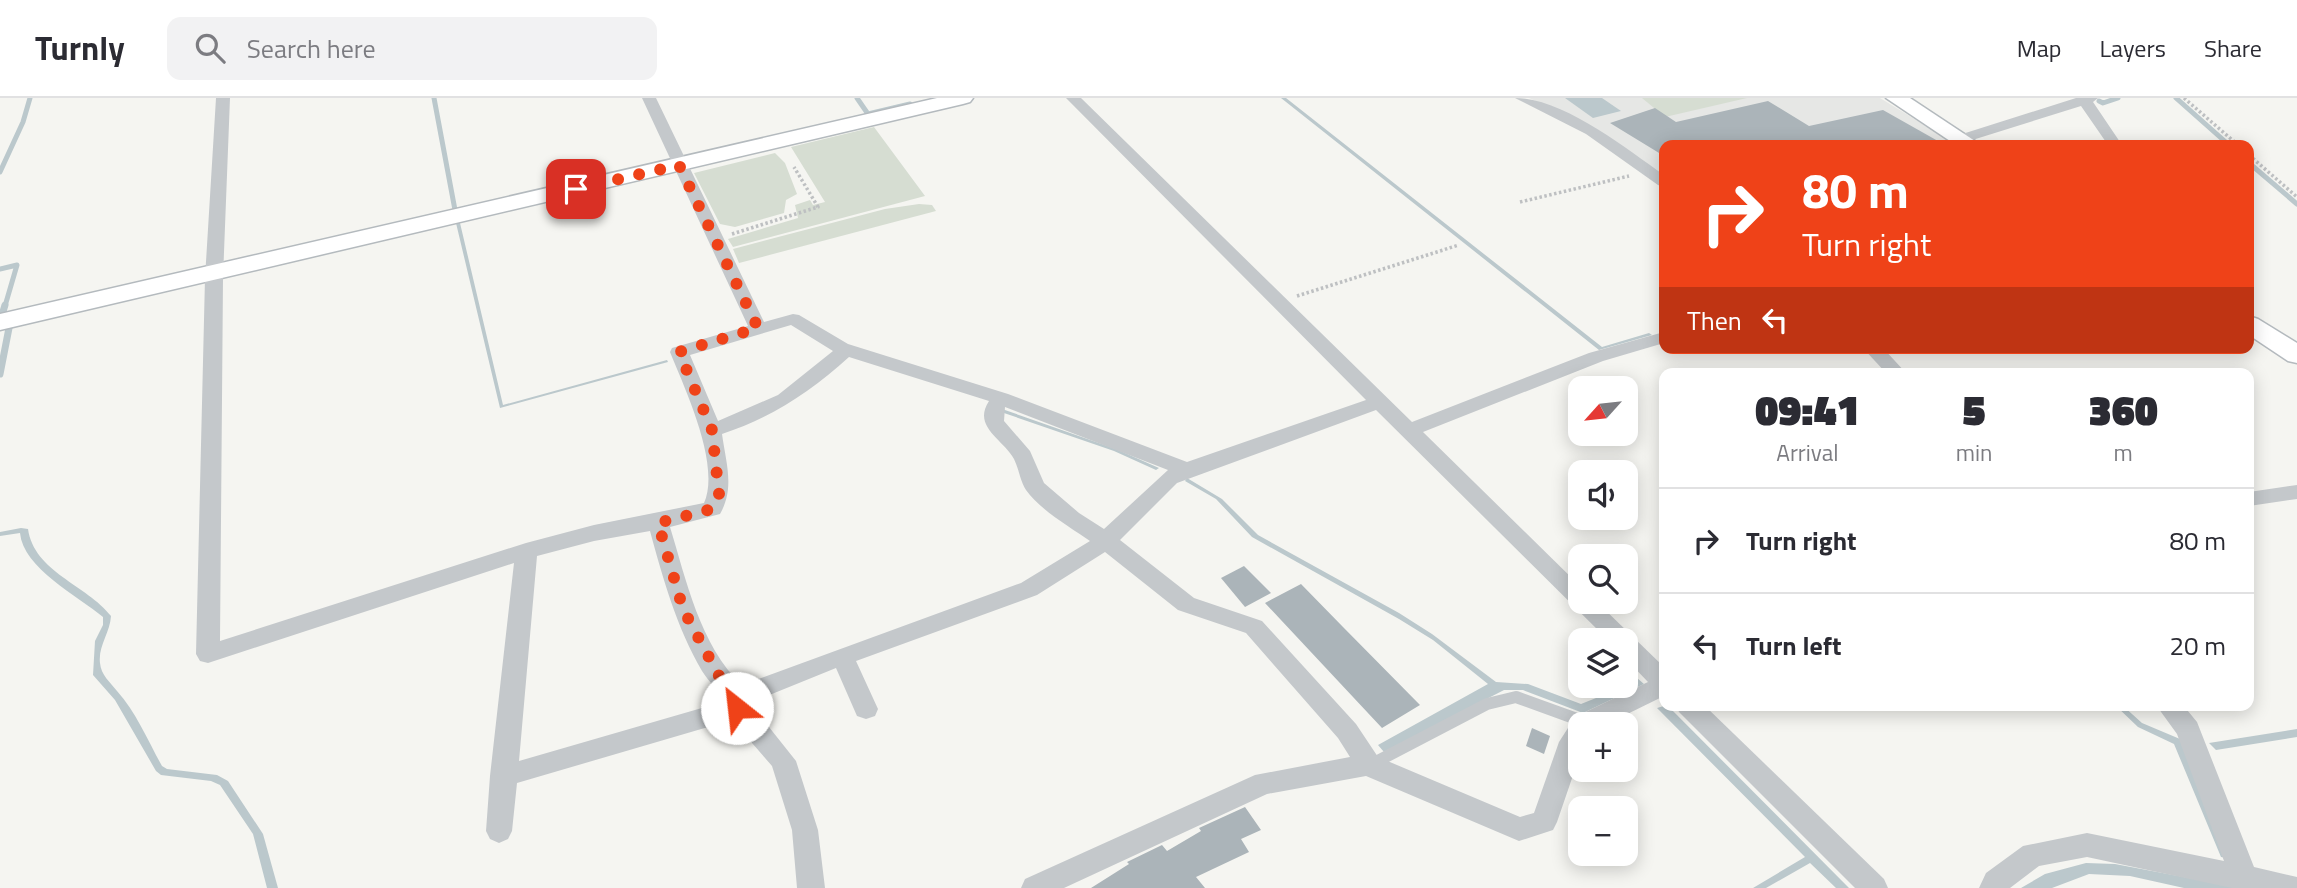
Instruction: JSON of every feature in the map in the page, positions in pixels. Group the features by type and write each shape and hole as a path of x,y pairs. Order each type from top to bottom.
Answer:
{"street":[{"path":"223,98 214,273 208,654 526,551 594,533 658,523 712,509 719,494 712,430 679,352 793,319 845,350 1001,398 1187,470"},
{"path":"649,98 758,328"},
{"path":"0,322 963,98"},
{"path":"1073,98 1568,588"},
{"path":"1522,98 1574,121 1659,179"},
{"path":"1896,98 1962,140"},
{"path":"1971,140 2088,99 2112,140"},
{"path":"2254,327 2297,355"},
{"path":"1408,431 1596,357 1659,338"},
{"path":"712,430 765,412 785,400 804,388 845,350"},
{"path":"1878,354 1892,368"},
{"path":"1001,398 993,410 994,422 1023,456 1035,487 1071,518 1106,541 1186,604 1254,627 1347,731 1369,765 1380,772 1519,828 1544,822 1568,753"},
{"path":"503,776 738,702 842,656 1029,589 1106,541 1171,478 1380,402"},
{"path":"2254,498 2297,492"},
{"path":"658,523 683,609 725,687 783,761 805,831 811,888"},
{"path":"499,831 526,551"},
{"path":"1595,614 1609,628"},
{"path":"842,656 866,709"},
{"path":"1638,657 1659,679"},
{"path":"1609,712 1659,687"},
{"path":"1694,711 1874,888"},
{"path":"2173,711 2188,730 2244,877"},
{"path":"1035,888 1264,783 1369,765"},
{"path":"1993,888 1996,882 2033,855 2087,845 2291,888"}],"lane":[{"path":"1369,765 1487,704 1516,697 1568,719"}],"path":[{"path":"2184,98 2232,140"},
{"path":"2254,159 2297,197"},
{"path":"715,239 818,207 794,167"},
{"path":"1520,202 1649,172"},
{"path":"1278,301 1459,245"}],"shaded area":[{"path":"1281,98 1286,98 1602,347 1649,333 1652,335 1599,350"},
{"path":"1529,98 1880,98 1949,140 1659,140 1659,174 1579,120"},
{"path":"1565,98 1602,98 1621,111 1593,118"},
{"path":"1642,98 1747,98 1665,117"},
{"path":"874,127 925,196 733,247 728,239 798,218 795,205 810,200 813,205 825,202 791,147"},
{"path":"775,153 785,163 797,194 786,200 784,213 735,227 720,224 694,173"},
{"path":"932,205 936,211 739,263 733,249 885,209"},
{"path":"456,223 460,223 503,405 667,360 668,362 500,408"},
{"path":"1002,409 1116,449 1159,468 1156,470 1114,451 1001,412"},
{"path":"1187,478 1222,499 1258,535 1399,613 1496,682 1528,684 1581,704 1596,698 1615,698 1580,712 1523,690 1504,690 1384,752 1378,745 1488,684 1433,640 1252,537 1216,499 1185,481"},
{"path":"28,529 32,544 51,567 89,595 111,616 100,657 102,671 136,717 162,766 167,769 217,775 228,781 263,834 278,888 267,888 253,834 220,785 211,781 161,775 156,771 115,700 93,675 95,641 103,625 103,617 41,569 23,546 20,533 0,536 0,532"},
{"path":"1660,711 1673,711 1849,888 1836,888 1810,863 1766,888 1753,888 1805,857"},
{"path":"2121,711 2129,711 2142,723 2180,739 2228,858 2221,857 2174,744 2138,727"},
{"path":"2297,729 2297,737 2216,750 2209,743"},
{"path":"2086,863 2115,864 2242,888 2184,888 2130,876 2089,874 2052,888 2021,888 2045,874"}],"building":[{"path":"1768,101 1809,126 1883,110 1936,140 1659,140 1659,153 1610,123 1655,108 1676,122"},
{"path":"1244,566 1271,593 1245,607 1221,578"},
{"path":"1301,584 1420,705 1382,728 1265,603"},
{"path":"1532,728 1550,736 1544,754 1526,746"},
{"path":"1245,807 1261,830 1241,839 1249,852 1196,877 1205,888 1091,888 1129,864 1127,862 1162,845 1167,851 1201,831 1199,828"}],"waterway":[{"path":"0,172 23,122 30,98"},
{"path":"434,98 455,210"},
{"path":"857,98 868,114 910,104"},
{"path":"2099,101 2103,103 2118,98"},
{"path":"2176,98 2223,140"},
{"path":"2254,167 2297,204"},
{"path":"0,269 17,265 5,306"},
{"path":"2,315 5,305"},
{"path":"0,374 9,328"}],"route":[{"path":"576,189 679,165 758,328 679,352 712,430 719,494 712,509 658,523 683,609 725,687 739,697 737,708"}]}
